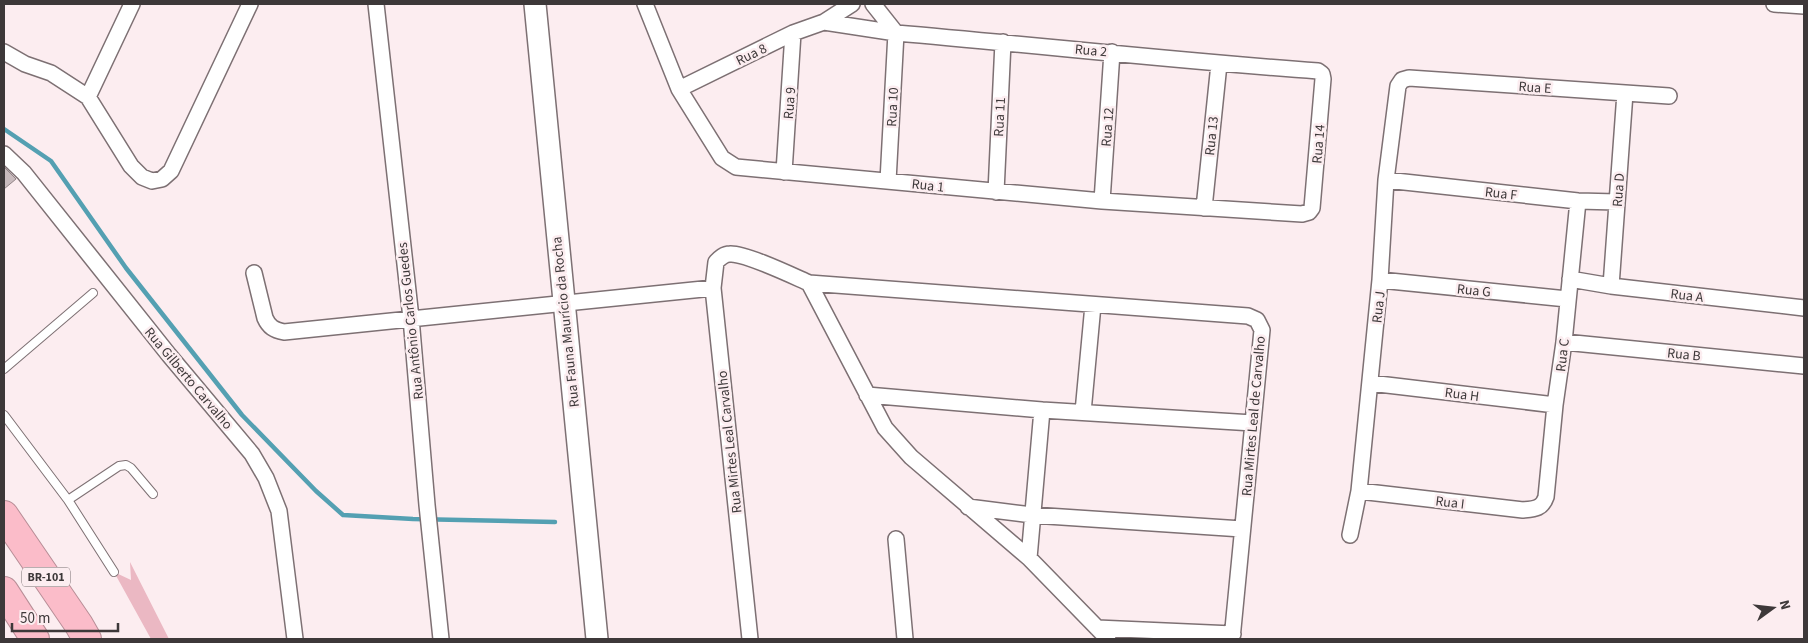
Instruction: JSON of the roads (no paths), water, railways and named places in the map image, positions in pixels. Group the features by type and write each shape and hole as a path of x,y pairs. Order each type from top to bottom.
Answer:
{"highway":[{"name":"BR-101","path":"4,515 87,639"},
{"name":"BR-101","path":"4,591 35,639"}],"street":[{"path":"88,97 132,4"},
{"path":"4,52 25,64 51,73 88,97 131,166 142,177 152,181 162,179 171,171 250,4"},
{"name":"Rua Antônio Carlos Guedes","path":"376,4 411,318 427,506 441,639"},
{"name":"Rua Fauna Maurício da Rocha","path":"535,4 597,639"},
{"name":"Rua 1","path":"645,4 679,89 722,158 736,167 1102,201 1302,214 1309,212"},
{"name":"Rua 8","path":"679,89 793,34 824,22 852,4"},
{"path":"873,4 896,34"},
{"path":"1774,4 1804,6"},
{"path":"824,22 896,34"},
{"name":"Rua 9","path":"784,172 793,34"},
{"name":"Rua 2","path":"896,34 1112,52 1219,64 1318,71 1322,74"},
{"name":"Rua 10","path":"888,181 896,34"},
{"name":"Rua 11","path":"996,192 1003,42"},
{"name":"Rua 12","path":"1102,201 1112,52"},
{"name":"Rua 13","path":"1204,208 1219,64"},
{"name":"Rua 14","path":"1309,212 1312,208 1322,74"},
{"name":"Rua E","path":"1402,80 1409,78 1669,96"},
{"name":"Rua J","path":"1350,535 1359,491 1370,383 1380,280 1386,180 1398,86 1402,80"},
{"name":"Rua D","path":"1611,286 1625,93"},
{"name":"Rua Gilberto Carvalho","path":"4,154 24,173 169,355 252,454 262,470 278,511 295,639"},
{"name":"Rua F","path":"1386,180 1578,201 1617,202"},
{"name":"Rua C","path":"1540,507 1546,497 1578,201"},
{"name":"Rua Mirtes Leal de Carvalho","path":"731,254 755,261 809,283 1248,316 1257,320 1262,330 1233,637"},
{"name":"Rua Mirtes Leal Carvalho","path":"731,254 723,256 716,262 713,288 750,639"},
{"path":"254,273 268,325 284,332 713,288"},
{"name":"Rua A","path":"1570,279 1611,286 1804,308"},
{"name":"Rua G","path":"1380,280 1567,299"},
{"path":"809,283 885,428 911,457 1029,558 1108,639"},
{"path":"1083,412 1093,305"},
{"name":"Rua B","path":"1564,342 1804,366"},
{"name":"Rua H","path":"1370,383 1555,405"},
{"path":"868,395 1042,410 1253,423"},
{"path":"1029,558 1042,410"},
{"name":"Rua I","path":"1359,491 1523,510 1540,507"},
{"path":"968,507 1032,515 1242,529"},
{"path":"896,539 906,639"},
{"path":"1097,628 1233,637"}],"lane":[{"path":"4,369 93,293"},
{"path":"4,415 68,500 114,572"},
{"path":"68,500 119,466 126,465 131,468 153,494"}],"waterway":[{"path":"4,129 51,161 126,268 242,415 316,491 343,515 413,519 555,522"}]}
